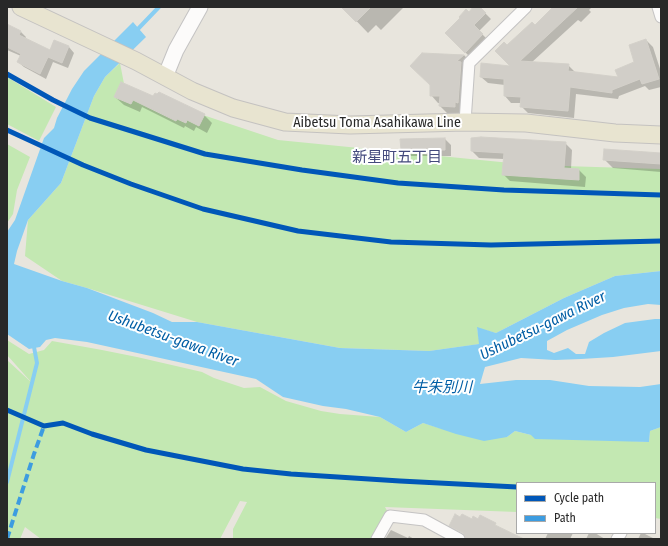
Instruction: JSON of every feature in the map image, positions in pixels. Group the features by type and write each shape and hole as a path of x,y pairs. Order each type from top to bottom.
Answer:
{"main road":[{"name":"Aibetsu Toma Asahikawa Line","path":"21,7 136,61 192,91 233,108 285,122 350,125 465,122 526,123 615,133 661,135"}],"street":[{"path":"165,77 176,50 200,7"},
{"path":"465,122 469,63 526,7"},
{"path":"658,7 661,17"},
{"path":"377,539 390,516 424,520 459,539"}],"green space":[{"path":"120,63 125,89 278,140 531,165 661,169 661,271 615,276 564,298 496,333 477,328 480,344 429,351 340,348 197,322 62,281 25,256 28,220 61,183 94,96 105,77"},
{"path":"7,77 56,107 39,141 7,124"},
{"path":"7,144 30,157 17,190 13,214 7,223"},
{"path":"7,340 29,354 44,350 52,341 102,350 202,372 214,378 244,388 260,387 286,401 321,411 380,417 406,432 423,423 439,428 507,437 515,431 531,435 649,442 650,431 661,427 661,519 656,518 656,482 516,482 516,512 385,507 390,516 377,539 233,539 233,529 247,502 240,501 220,539 41,539 25,527 20,539 7,539 7,360 32,383 7,355"}],"water":[{"name":"牛朱別川","path":"133,22 146,37 105,77 94,96 61,183 28,220 14,264 87,288 153,313 172,322 197,322 340,348 429,351 479,344 477,327 496,333 564,298 615,276 661,271 661,305 648,304 624,308 602,315 567,330 547,341 547,350 554,353 568,348 576,354 585,354 589,342 625,323 661,319 661,351 581,359 555,360 521,358 485,367 480,384 516,380 550,380 589,386 640,387 661,384 661,427 650,431 649,442 535,439 531,435 515,431 507,437 484,441 456,434 423,423 406,432 380,417 283,397 256,379 87,342 55,338 46,340 40,347 29,349 7,334 7,232 15,220 44,138 54,128 57,118 72,89 84,71"}],"building":[{"path":"341,7 371,7 356,22"},
{"path":"473,7 480,7 486,13 474,25 483,34 465,53 445,33 460,18 459,17 466,9 469,12"},
{"path":"553,7 578,7 520,61 569,64 568,71 618,77 615,70 634,62 629,45 646,39 659,79 642,84 640,79 612,90 612,93 570,87 568,111 520,107 521,97 504,96 504,79 480,77 481,63 510,66 495,51 504,42 507,45 532,22 535,25"},
{"path":"7,24 21,31 19,35 50,50 54,40 69,46 62,63 48,57 40,74 17,62 21,54 7,47"},
{"path":"422,53 464,55 457,61 461,62 458,103 455,102 455,107 439,106 440,96 430,96 430,85 410,66"},
{"path":"121,82 153,96 155,93 157,94 159,92 205,114 199,126 187,120 186,123 177,119 176,121 133,100 131,104 114,97"},
{"path":"481,137 566,142 564,168 579,169 579,180 502,175 504,153 471,151 471,138"},
{"path":"445,138 445,150 401,150 400,139"},
{"path":"604,149 661,153 661,164 603,160"},
{"path":"455,514 460,517 462,514 472,519 473,516 478,519 480,515 496,523 495,525 524,539 466,539 463,533 449,526"}],"waterway":[{"path":"136,31 159,7"},
{"path":"7,482 37,363 34,347 32,345"}],"marked path":[{"path":"7,539 44,426"}],"cycle path":[{"path":"7,74 53,100 90,118 205,154 302,170 398,183 504,190 661,195"},
{"path":"7,130 83,165 131,184 203,209 298,231 391,242 491,245 661,241"},
{"path":"7,410 44,426 63,423 92,434 146,450 243,469 291,474 516,487"}],"district":[{"name":"新星町五丁目","path":"397,158"}],"water label":[{"name":"Ushubetsu-gawa River","path":"543,326"},
{"name":"Ushubetsu-gawa River","path":"173,339"}]}
